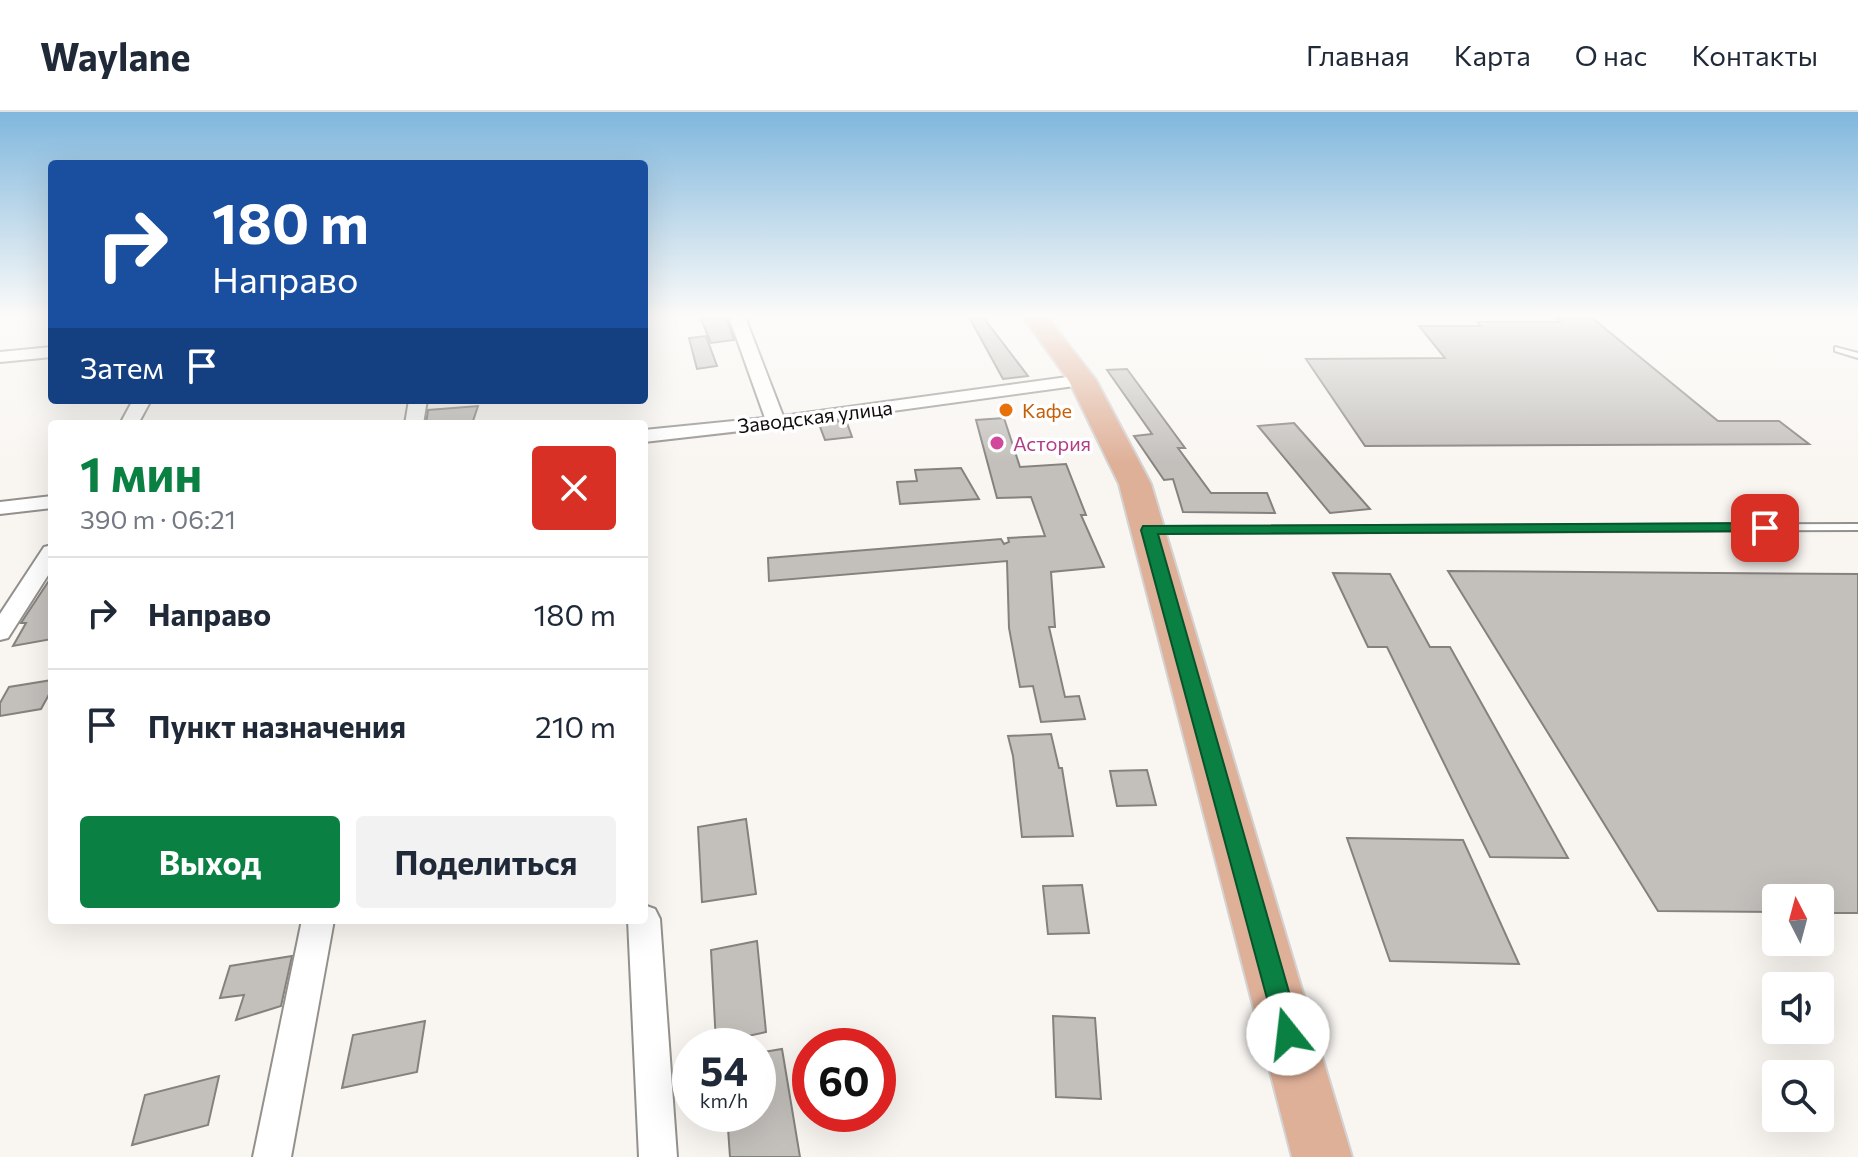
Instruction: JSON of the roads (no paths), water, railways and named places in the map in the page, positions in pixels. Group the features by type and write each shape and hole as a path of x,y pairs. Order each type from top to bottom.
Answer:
{"main road":[{"path":"1071,366 1082,380 1135,484 1322,1157"}],"street":[{"path":"755,366 776,422"},
{"name":"Заводская улица","path":"648,436 776,422 1082,380"},
{"path":"0,508 48,502"},
{"path":"0,632 48,558"},
{"path":"272,1157 317,924"},
{"path":"644,924 658,1157"}],"lane":[{"path":"1149,530 1858,527"}],"place":[{"name":"Кафе","path":"1006,410"},
{"name":"Астория","path":"997,443"}]}
